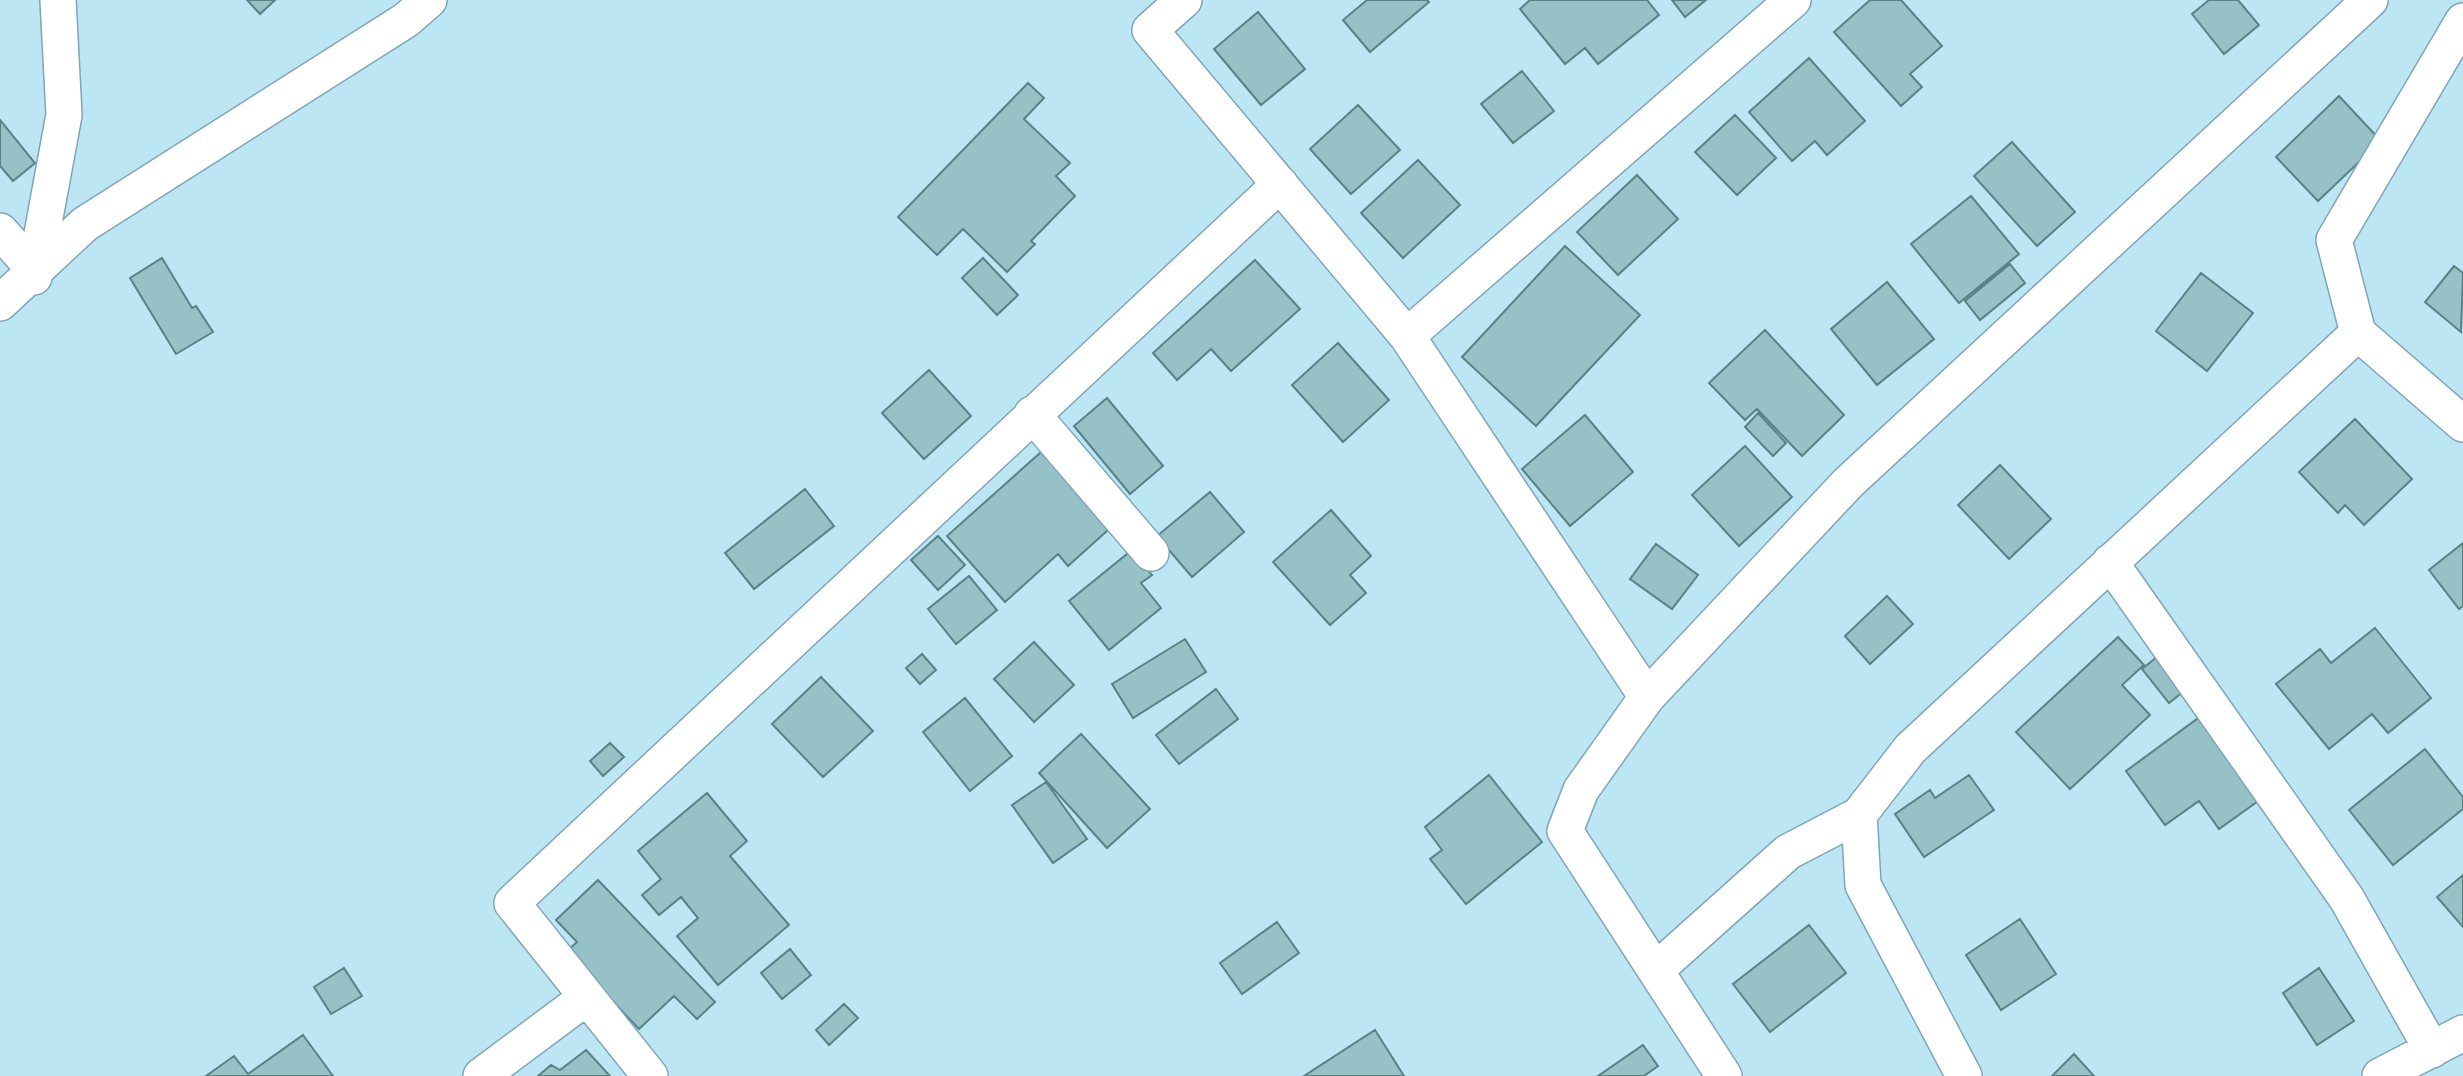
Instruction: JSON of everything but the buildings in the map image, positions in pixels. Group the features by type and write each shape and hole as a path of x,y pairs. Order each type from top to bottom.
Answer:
{"street":[{"path":"35,270 64,115 58,0"},
{"path":"14,305 35,270 85,224 406,20 429,0"},
{"path":"1184,0 1150,30 1407,336 1647,697"},
{"path":"1407,336 1793,0"},
{"path":"1724,1076 1565,831 1581,790 1647,697 1849,483 2370,0"},
{"path":"2463,21 2334,240 2358,333 2463,424"},
{"path":"650,1076 512,903 1280,184"},
{"path":"0,231 35,270"},
{"path":"1656,970 1788,852 1859,815 1910,749 2358,333"},
{"path":"1032,414 1151,553"},
{"path":"2110,562 2347,899 2432,1050"},
{"path":"1859,815 1863,886 1964,1076"},
{"path":"481,1076 587,997"},
{"path":"2380,1076 2463,1033"}]}
